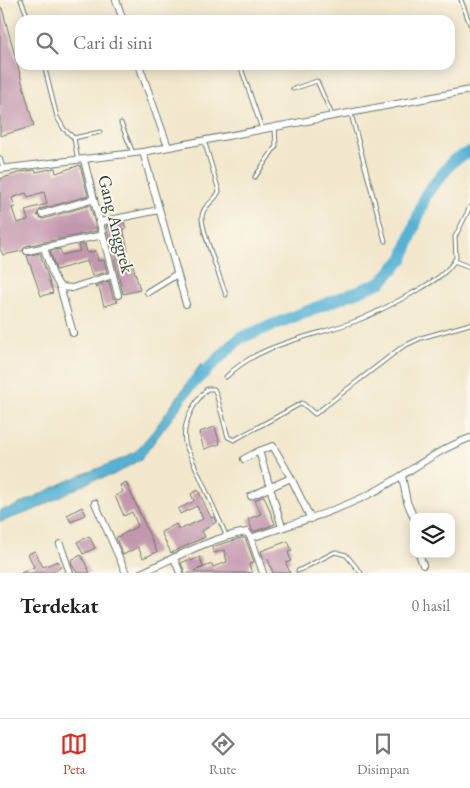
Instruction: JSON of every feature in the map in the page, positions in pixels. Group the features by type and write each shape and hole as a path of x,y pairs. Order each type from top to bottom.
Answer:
{"street":[{"path":"116,0 121,15"},
{"path":"141,70 168,148"},
{"path":"1,169 133,154 470,90"},
{"path":"143,152 186,304"},
{"name":"Gang Anggrek","path":"81,161 94,199 118,295"},
{"path":"42,214 94,199"},
{"path":"100,222 159,210"},
{"path":"27,252 103,234"},
{"path":"44,248 53,275 60,288 73,333"},
{"path":"148,292 177,274"},
{"path":"60,288 72,288 114,275"},
{"path":"251,538 312,519 372,493 445,448 470,438"},
{"path":"244,459 273,446 312,519"},
{"path":"259,451 282,527"},
{"path":"402,476 407,502 412,513"},
{"path":"251,496 291,478"},
{"path":"95,503 126,573"},
{"path":"141,573 227,537 247,532 251,538 263,573"},
{"path":"60,544 70,573"},
{"path":"174,558 180,573"},
{"path":"420,558 423,565"}],"lane":[{"path":"21,0 27,15"},
{"path":"461,0 470,24"},
{"path":"45,70 57,117 64,129 74,138 81,161"},
{"path":"242,70 262,130"},
{"path":"293,89 318,81 332,116"},
{"path":"350,112 385,241"},
{"path":"121,123 133,154"},
{"path":"255,177 276,146 275,127"},
{"path":"74,138 100,132"},
{"path":"204,139 219,191 217,197 204,210 203,224 226,295"},
{"path":"0,158 1,169"},
{"path":"226,377 248,360 275,348 357,321 431,282 454,262 457,231 470,207"},
{"path":"454,262 470,267"},
{"path":"227,537 186,446 183,434 189,418 207,389 214,389 228,437 234,440 302,403 315,414 402,347 421,338 470,324"},
{"path":"298,571 335,552 340,552 346,555 361,573"}],"water":[{"path":"201,364 204,373 197,385 141,459 113,475 93,480 34,510 0,522 0,510 11,508 136,451 154,430"}],"building":[{"path":"0,8 2,8 15,56 15,70 19,70 34,126 0,136"},
{"path":"80,165 88,196 41,209 37,215 43,219 90,205 97,231 26,246 22,251 3,255 0,249 0,179 21,172 35,170 36,172 55,168 56,173","holes":["44,192 47,204 25,210 28,220 17,223 12,208 15,207 12,198 26,193 28,197"]},
{"path":"124,222 126,228 123,229 128,251 120,253 123,264 132,262 140,290 123,294 106,226"},
{"path":"85,244 87,253 96,251 98,261 104,260 107,272 92,276 87,261 56,270 50,251 60,249 62,255 80,251 78,245"},
{"path":"40,253 53,293 41,296 27,256"},
{"path":"109,281 113,297 118,302 104,306 99,287 96,288 95,286"},
{"path":"215,427 220,444 204,449 199,432"},
{"path":"126,482 157,552 143,558 138,547 123,555 116,538 138,526 132,512 124,516 115,496 123,492 120,485"},
{"path":"198,490 211,518 214,517 216,522 202,531 205,537 171,553 161,532 176,524 179,530 203,519 197,506 180,514 178,509 194,501 191,494"},
{"path":"264,496 275,524 253,532 248,519 261,514 255,500"},
{"path":"82,507 86,514 71,522 67,515"},
{"path":"89,536 95,548 83,554 77,542"},
{"path":"245,538 254,562 249,564 252,573 185,573 181,563 190,559 191,561 200,557 203,567 194,571 212,564 213,567 227,562 224,550 214,553 212,547"},
{"path":"288,541 292,551 288,552 291,561 286,563 290,573 273,573 268,559 264,560 261,551"},
{"path":"35,551 43,567 58,561 61,567 53,571 54,573 21,573 34,567 28,554"},
{"path":"81,555 90,573 77,573 72,565 71,560"}],"waterway":[{"path":"193,383 240,338 381,282 403,258 426,194 454,160 470,152"}]}
